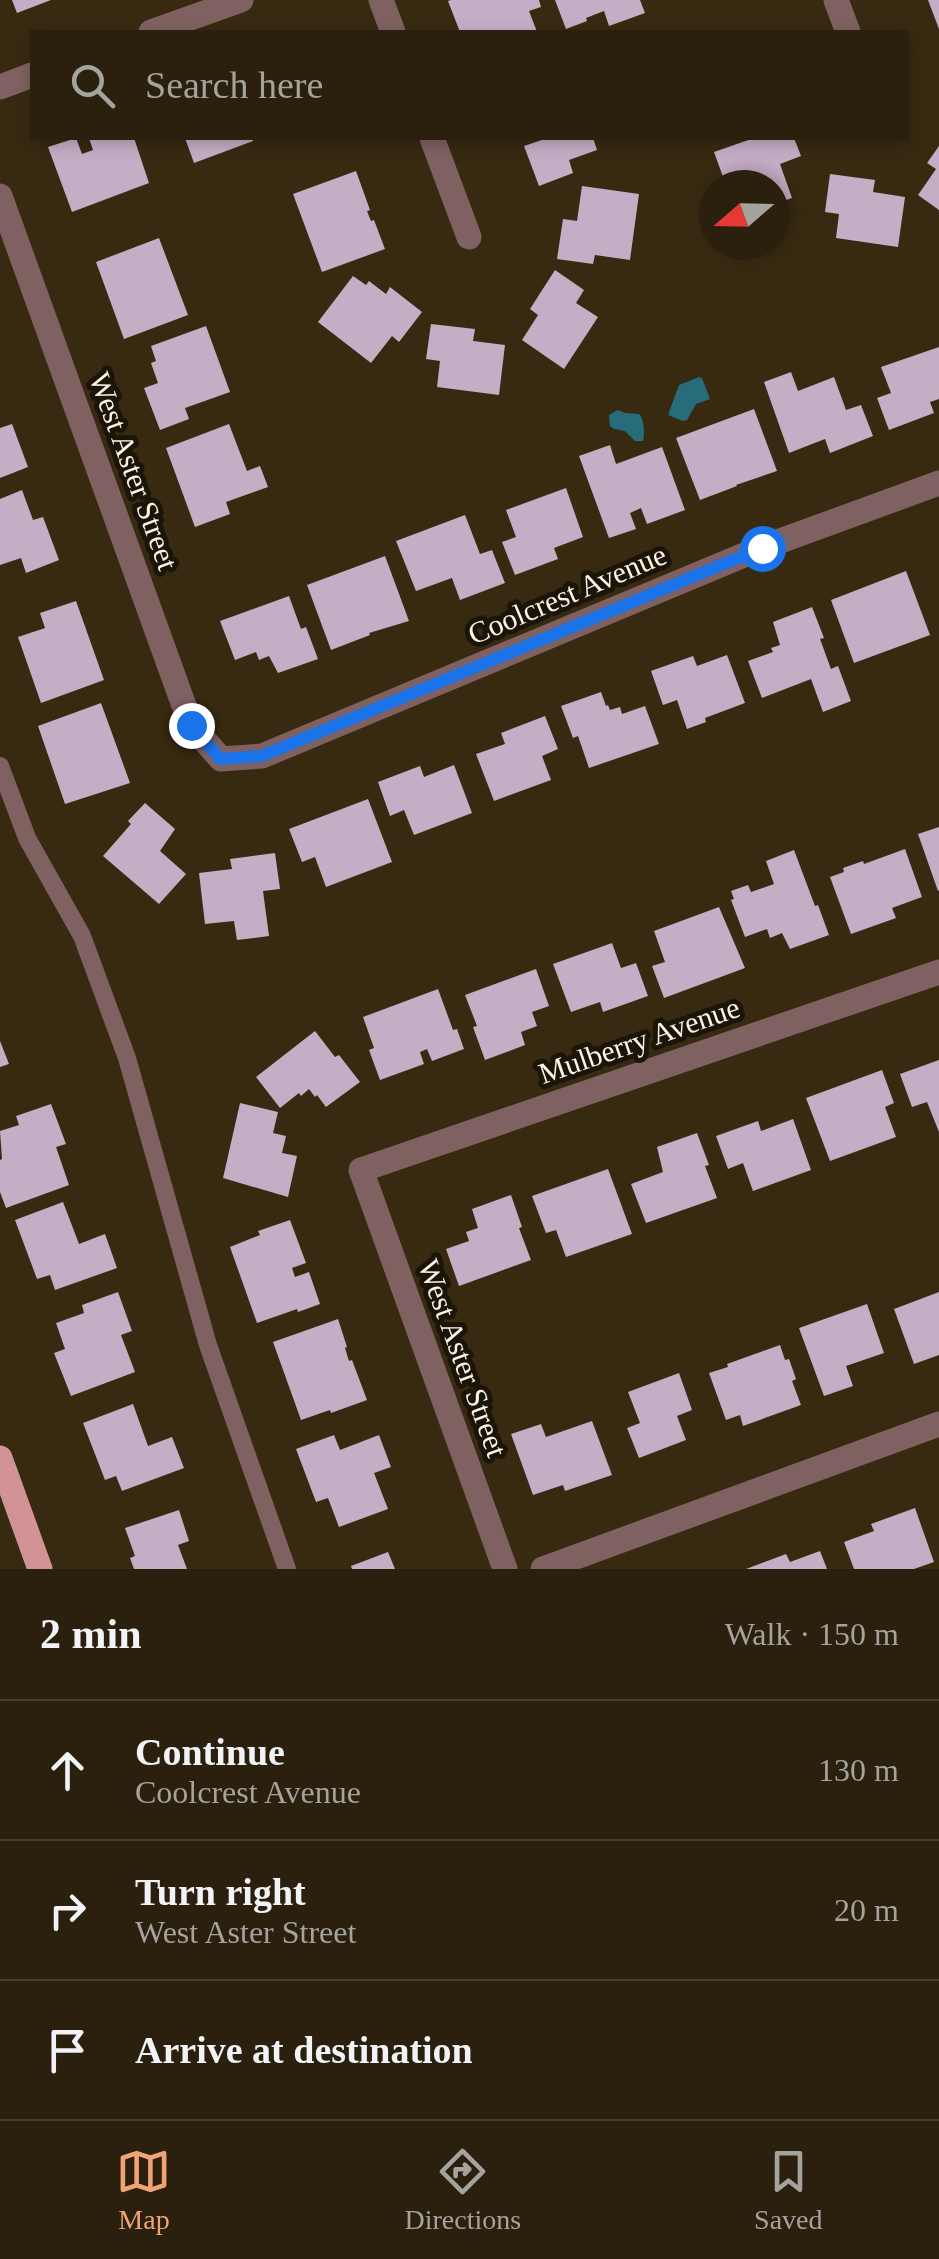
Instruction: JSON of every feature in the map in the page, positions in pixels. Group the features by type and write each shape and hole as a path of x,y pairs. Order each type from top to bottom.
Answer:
{"main road":[{"path":"0,1458 40,1569"}],"street":[{"path":"157,30 241,0"},
{"path":"381,0 392,30"},
{"path":"836,0 847,30"},
{"path":"0,87 30,76"},
{"path":"433,140 469,237"},
{"name":"West Aster Street","path":"0,196 191,725 220,759"},
{"name":"Coolcrest Avenue","path":"220,759 262,756 762,548 939,483"},
{"name":"Mulberry Avenue","path":"361,1170 939,972"},
{"name":"West Aster Street","path":"361,1170 505,1569"},
{"path":"543,1569 939,1424"}],"lane":[{"path":"0,766 27,838 82,936 127,1058 208,1345 287,1569"}],"water":[{"path":"699,377 710,399 696,404 687,420 668,415 679,385"},
{"path":"618,410 641,416 643,441 635,441 625,431 610,426 609,415"}],"building":[{"path":"12,0 51,0 17,13"},
{"path":"539,0 541,7 529,11 536,30 459,30 448,1"},
{"path":"555,0 640,0 645,13 609,26 604,11 566,29"},
{"path":"928,0 939,0 939,29"},
{"path":"77,140 82,154 93,150 90,140 135,140 149,183 72,212 48,147"},
{"path":"186,140 253,140 253,141 194,163"},
{"path":"542,140 594,140 597,150 569,160 573,173 539,186 524,146"},
{"path":"748,140 795,140 801,156 780,164 782,170 721,170 714,152"},
{"path":"939,146 939,210 918,195 936,169 927,163"},
{"path":"356,171 370,210 367,211 385,249 322,272 293,194"},
{"path":"830,174 875,180 873,192 905,197 898,247 836,238 839,214 825,212"},
{"path":"582,186 639,194 630,260 595,255 593,264 557,259 563,219 577,221"},
{"path":"159,238 188,315 124,339 96,262"},
{"path":"555,270 584,290 576,303 598,317 564,369 522,340 538,315 530,309"},
{"path":"353,276 366,285 369,281 386,294 390,287 422,312 399,342 392,336 371,363 318,322"},
{"path":"431,324 475,329 473,341 505,345 499,395 437,387 440,361 426,359"},
{"path":"206,326 230,392 185,408 189,419 160,430 144,388 158,383 151,363 156,361 151,346"},
{"path":"939,347 939,399 930,402 934,413 889,430 877,398 891,393 881,367"},
{"path":"791,372 798,391 834,377 846,410 861,405 873,436 830,453 825,439 789,453 764,382"},
{"path":"754,409 777,471 700,500 676,438"},
{"path":"12,424 28,467 0,478 0,428"},
{"path":"229,424 247,471 260,466 268,487 226,502 230,514 195,527 166,448"},
{"path":"610,445 616,464 662,447 685,510 647,524 641,508 630,513 636,529 609,538 579,456"},
{"path":"566,488 583,537 554,548 558,559 515,575 502,542 516,537 506,510"},
{"path":"22,490 33,520 43,517 59,560 26,573 21,558 0,565 0,499"},
{"path":"465,515 480,554 492,550 505,583 460,600 452,578 416,591 396,541"},
{"path":"385,556 409,621 331,650 307,585"},
{"path":"906,571 930,635 854,663 831,600"},
{"path":"289,596 318,659 278,673 269,656 259,660 256,652 235,660 220,621"},
{"path":"76,601 104,680 41,703 18,637 45,628 40,613"},
{"path":"812,607 831,669 838,666 851,701 823,712 811,679 762,698 748,661 773,652 771,648 780,645 773,622"},
{"path":"727,655 745,703 687,729 677,700 663,705 651,671 693,656 697,666"},
{"path":"601,692 606,706 610,710 620,707 622,714 645,706 659,744 589,768 578,736 573,738 561,706"},
{"path":"101,703 130,783 65,804 38,726"},
{"path":"545,716 558,749 542,756 551,780 494,801 476,754 505,744 501,733"},
{"path":"454,765 472,813 414,835 404,810 390,816 378,782 420,766 424,777"},
{"path":"368,799 392,862 326,887 315,857 302,862 289,829"},
{"path":"145,803 175,829 160,851 186,874 159,904 103,856"},
{"path":"939,827 939,890 938,891 918,834"},
{"path":"905,849 922,897 892,908 896,918 851,934 830,877 844,872 843,868"},
{"path":"794,850 829,935 790,949 782,933 770,938 767,929 745,937 731,891 748,885 751,892 774,884 766,861"},
{"path":"275,853 280,889 263,891 269,936 237,940 234,921 205,924 199,873 232,869 230,859"},
{"path":"719,907 745,968 664,998 652,966 665,962 654,931"},
{"path":"612,943 621,968 636,963 648,996 603,1012 600,1002 571,1012 553,964"},
{"path":"536,969 549,1006 532,1012 537,1026 521,1032 525,1045 485,1060 465,995"},
{"path":"438,989 464,1049 432,1061 427,1049 420,1052 424,1064 380,1080 363,1017"},
{"path":"315,1031 360,1082 326,1107 309,1089 280,1108 256,1077"},
{"path":"0,1041 9,1064 0,1067"},
{"path":"939,1060 939,1132 927,1102 912,1107 900,1074"},
{"path":"882,1070 894,1103 885,1107 896,1137 830,1161 806,1098"},
{"path":"240,1103 278,1112 273,1133 286,1136 282,1153 297,1156 288,1197 223,1178"},
{"path":"51,1104 66,1144 56,1147 69,1185 6,1208 0,1192 0,1131 19,1125 16,1116"},
{"path":"793,1119 811,1170 753,1191 743,1163 728,1169 716,1136 758,1121 761,1131"},
{"path":"697,1133 717,1198 646,1223 631,1184 663,1172 657,1147"},
{"path":"608,1169 632,1234 566,1257 556,1230 546,1233 532,1196"},
{"path":"511,1195 531,1260 459,1286 446,1249 469,1241 466,1232 478,1228 472,1209"},
{"path":"63,1202 79,1244 105,1234 117,1268 55,1290 50,1275 37,1279 15,1220"},
{"path":"290,1220 306,1263 292,1268 295,1277 309,1272 320,1304 257,1323 230,1247 260,1235 258,1231"},
{"path":"118,1292 132,1331 121,1335 135,1372 71,1396 54,1353 65,1349 56,1323 84,1313 82,1305"},
{"path":"939,1292 939,1355 914,1364 894,1309"},
{"path":"867,1304 884,1353 846,1366 853,1386 824,1396 799,1328"},
{"path":"338,1319 349,1361 352,1360 367,1400 301,1420 273,1342"},
{"path":"780,1345 796,1379 792,1381 801,1405 743,1426 740,1415 726,1420 709,1373"},
{"path":"679,1373 692,1410 677,1416 686,1440 639,1458 627,1428 640,1423 628,1392"},
{"path":"133,1404 148,1446 172,1437 184,1468 122,1491 116,1476 105,1480 83,1423"},
{"path":"592,1421 612,1475 565,1491 563,1485 533,1495 511,1434 541,1424 546,1437"},
{"path":"334,1435 340,1450 379,1435 391,1467 374,1473 388,1509 339,1527 328,1498 316,1502 296,1449"},
{"path":"915,1508 934,1562 914,1569 854,1569 844,1542 874,1531 871,1524"},
{"path":"179,1510 189,1541 178,1545 187,1569 134,1569 130,1558 135,1556 125,1528"},
{"path":"820,1551 827,1569 746,1569 786,1554 790,1562"},
{"path":"388,1552 395,1569 352,1569 351,1566"}],"route":[{"path":"191,725 220,759 262,756 762,548"}]}
